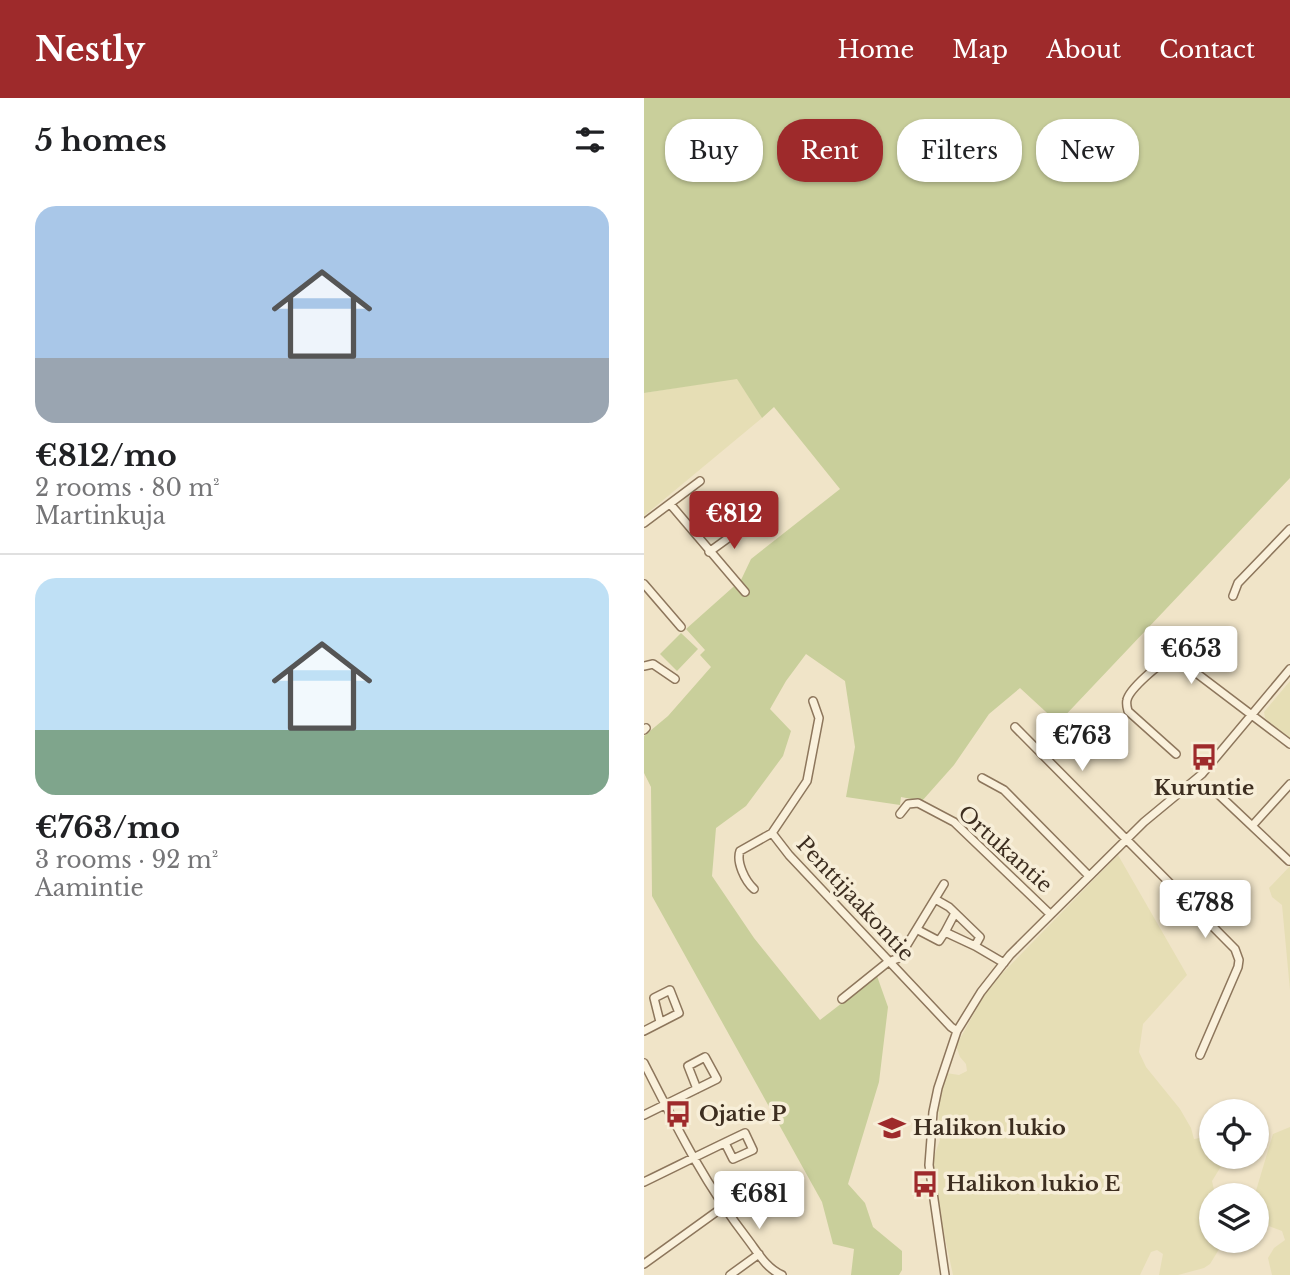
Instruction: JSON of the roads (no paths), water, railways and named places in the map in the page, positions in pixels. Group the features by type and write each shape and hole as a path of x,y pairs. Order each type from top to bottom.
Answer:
{"street":[{"path":"644,523 700,481"},
{"path":"671,505 745,592"},
{"path":"709,552 742,528"},
{"path":"1234,596 1238,583 1290,529"},
{"path":"644,584 681,626"},
{"path":"1176,754 1128,711 1126,703 1128,697 1158,665 1170,660 1191,669 1290,744"},
{"path":"644,666 653,664 675,679"},
{"path":"945,1275 929,1165 932,1121 938,1088 957,1031 981,992 1004,963 1050,914 1163,805 1202,774 1290,669"},
{"name":"Penttijaakontie","path":"813,701 819,718 807,781 772,833 888,962 957,1031"},
{"path":"1015,727 1238,955 1238,967 1200,1055"},
{"path":"982,778 1004,790 1089,876"},
{"path":"1252,826 1290,784"},
{"path":"1216,792 1289,861"},
{"name":"Ortukantie","path":"900,814 908,804 918,803 954,822 1050,914"},
{"path":"754,889 749,885 738,857 740,851 772,833"},
{"path":"842,999 888,962 898,958 918,930 944,884"},
{"path":"935,900 955,913 981,937 975,946"},
{"path":"918,930 939,941 955,913"},
{"path":"944,932 1004,963"},
{"path":"644,1031 679,1013 670,990 654,998 660,1022"},
{"path":"644,1115 665,1105 697,1089 717,1079 705,1057 688,1066 697,1089"},
{"path":"644,1063 692,1158 722,1206 771,1269 782,1275"},
{"path":"644,1182 725,1143"},
{"path":"644,1264 755,1184 769,1205"},
{"path":"730,1275 759,1254"}],"place":[{"name":"Kuruntie","path":"1204,757"},
{"name":"Ojatie P","path":"678,1114"},
{"name":"Halikon lukio","path":"892,1128"},
{"name":"Halikon lukio E","path":"925,1184"}]}
